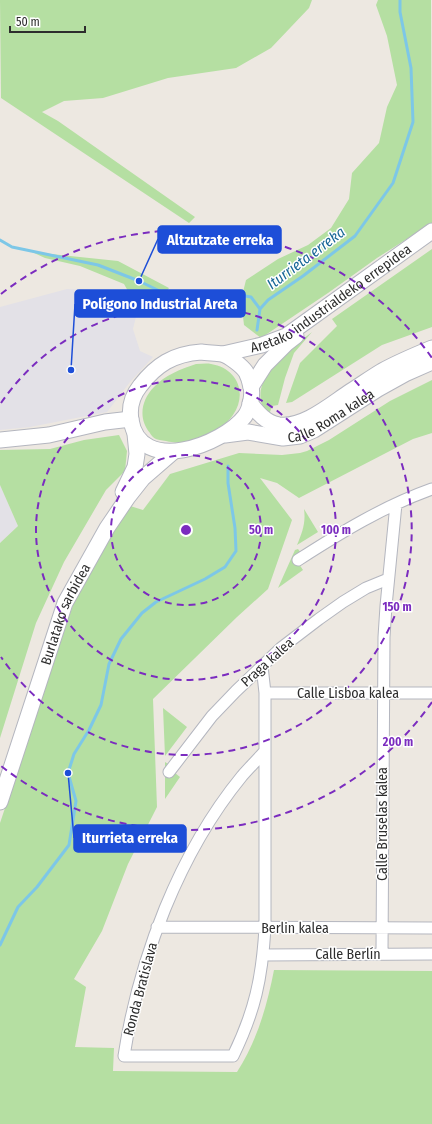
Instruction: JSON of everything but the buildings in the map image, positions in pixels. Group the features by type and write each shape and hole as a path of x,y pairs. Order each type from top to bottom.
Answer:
{"main road":[{"name":"Aretako industrialdeko errepidea","path":"223,354 262,345 286,336 432,231"},
{"name":"Aretako industrialdeko errepidea","path":"251,388 265,365 287,343 432,239"},
{"name":"Calle Roma kalea","path":"250,403 258,414 267,421 278,425 296,424 322,411 382,371 432,348"},
{"path":"201,352 223,354 246,372 251,388 250,403 246,415 238,423 222,435 209,442 191,448 172,452 158,450 145,445 136,434 131,419 130,405 138,389 149,374 168,360 187,353 201,352"},
{"name":"Calle Roma kalea","path":"222,435 248,432 283,438 300,436 314,430 398,377 432,362"},
{"path":"0,440 49,435 105,422 131,419"},
{"name":"Burlatako sarbidea","path":"0,778 46,638 61,599 92,543 126,488 135,467 137,454 136,434"},
{"name":"Burlatako sarbidea","path":"0,802 65,603 107,528 128,496 143,478 172,452"}],"street":[{"path":"298,560 355,525 396,504 432,489"},
{"name":"Calle Bruselas kalea","path":"382,953 384,637 388,579 396,504"},
{"name":"Praga kalea","path":"169,772 212,716 286,644 331,610 366,588 388,579"},
{"name":"Ronda Bratislava","path":"262,666 265,694 265,928 264,955 253,1008 233,1056 124,1056 137,990 157,927 178,879 203,832 242,776 264,752"},
{"name":"Calle Lisboa kalea","path":"265,694 432,693"},
{"name":"Berlin kalea","path":"157,927 432,928"},
{"name":"Calle Berlín","path":"264,955 382,953 432,954"}],"shaded area":[{"path":"67,289 117,291 131,297 138,309 133,329 140,351 153,357 130,382 107,412 30,427 0,430 0,307"},
{"path":"0,485 18,526 0,543"}],"green space":[{"path":"0,0 312,0 309,8 271,48 236,68 168,78 103,98 64,101 42,112 58,121 195,217 189,223 1,98"},
{"path":"378,0 431,0 432,223 377,258 261,338 244,325 241,300 246,280 278,259 308,245 331,228 349,199 352,173 379,143 387,107 397,85 387,36 376,5"},
{"path":"432,249 432,327 382,345 292,402 286,403 300,363 337,326 332,319"},
{"path":"32,252 118,261 169,288 162,298 138,309 124,284 80,266 45,258"},
{"path":"312,332 294,353 285,378 278,405 272,406 269,415 262,405 260,394 268,373 285,354"},
{"path":"196,364 220,366 233,376 237,383 240,398 233,415 220,428 194,440 175,442 158,440 154,438 146,428 144,422 143,410 146,398 154,387 163,379 179,370"},
{"path":"432,380 432,433 413,439 299,498 277,483 260,478 292,520 268,589 153,699 157,807 128,864 102,931 74,979 86,987 75,1047 114,1048 113,1071 237,1072 256,1036 268,997 274,970 432,971 432,1124 0,1124 0,823 74,602 112,535 127,505 143,510 170,474 239,453 282,455 307,451 329,440 390,401"},
{"path":"119,435 127,451 125,471 106,490 64,562 36,623 0,738 0,543 18,526 0,485 0,450 50,449 84,440"},
{"path":"304,509 318,532 297,545 304,523"},
{"path":"298,549 301,553 295,558 303,570 278,588 295,550"},
{"path":"163,708 187,727 165,756"},
{"path":"165,762 170,765 172,776 175,773 180,777 165,799"}],"waterway":[{"name":"Iturrieta erreka","path":"257,330 260,309 268,300 303,276 355,236 393,183 413,122 411,68 400,12 400,0"},
{"path":"0,240 12,247 98,265 139,281 172,297 206,298 233,294 251,297 260,309"},
{"name":"Iturrieta erreka","path":"0,945 18,907 37,887 69,845 76,801 68,773 74,754 89,730 101,705 109,664 121,639 142,613 156,602 205,579 225,567 236,551 235,528 228,483 228,466"}],"place":[{"name":"Altzutzate erreka","path":"139,281"},
{"name":"Polígono Industrial Areta","path":"71,370"},
{"name":"Iturrieta erreka","path":"68,773"}]}
